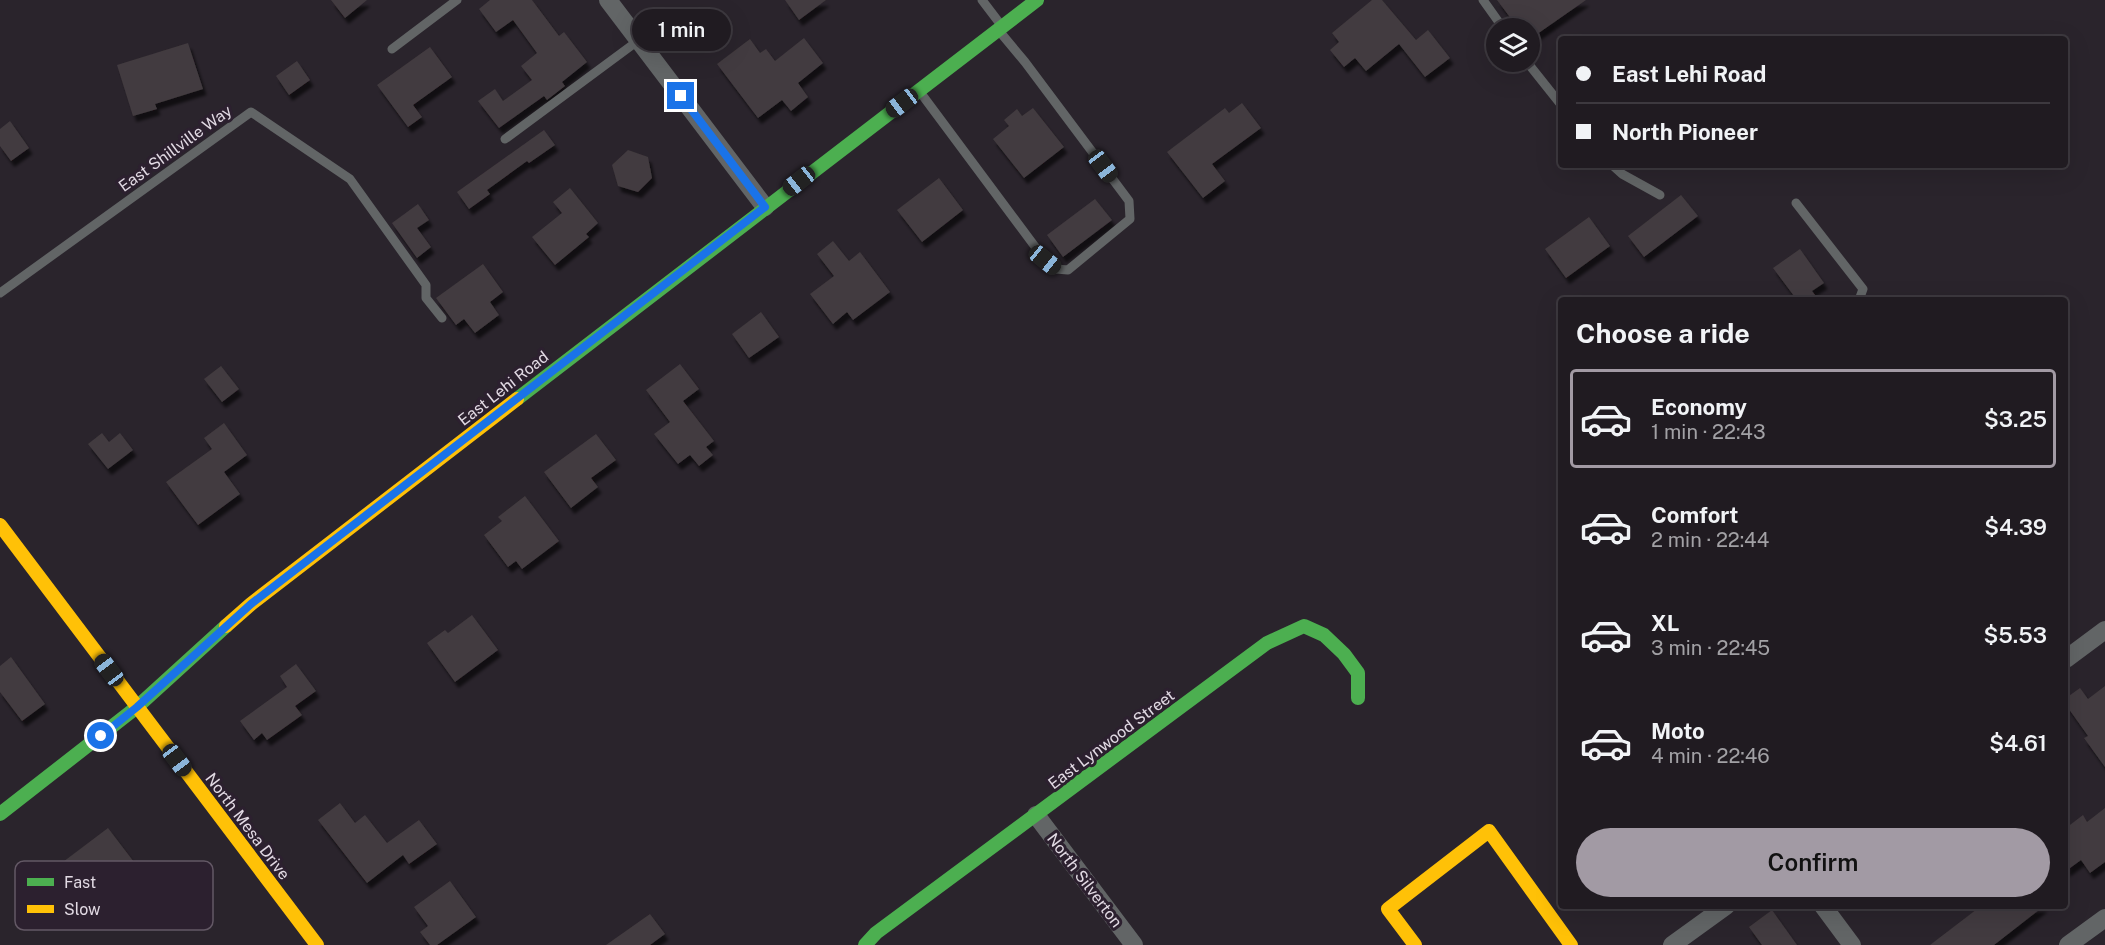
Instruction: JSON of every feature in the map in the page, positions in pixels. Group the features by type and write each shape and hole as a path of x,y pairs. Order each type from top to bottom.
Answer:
{"street":[{"path":"608,0 765,207"},
{"name":"East Lehi Road","path":"0,814 137,707 251,604 1037,0"},
{"name":"North Mesa Drive","path":"0,525 318,945"},
{"name":"East Lynwood Street","path":"865,945 876,933 1267,643 1304,626 1324,635 1344,654 1358,673 1358,698"},
{"path":"2068,656 2105,630"},
{"name":"North Silverton","path":"1036,815 1134,945"},
{"path":"1415,945 1388,909 1489,831 1571,945"},
{"path":"1672,945 1722,909"},
{"path":"1825,909 1852,945"},
{"path":"2068,945 2105,918"}],"lane":[{"path":"392,49 458,0"},
{"path":"919,90 1045,260 1056,269 1068,270 1130,219 1129,201 1000,28 982,0"},
{"path":"1483,0 1496,18"},
{"path":"505,139 639,40"},
{"path":"1535,72 1558,101"},
{"name":"East Shillville Way","path":"0,293 251,112 350,179 426,285 426,298 442,318"},
{"path":"1615,168 1660,195"},
{"path":"1796,203 1863,289 1860,297"}],"building":[{"path":"331,0 367,0 345,18"},
{"path":"490,0 532,0 559,36 564,32 587,62 562,82 565,86 547,100 544,96 499,128 478,101 495,89 503,101 532,80 521,66 537,53 513,20 496,32 479,9"},
{"path":"785,0 826,0 799,20"},
{"path":"1372,0 1382,0 1416,40 1428,30 1450,58 1425,77 1399,44 1366,71 1355,58 1344,67 1330,50 1339,42 1332,33"},
{"path":"1497,0 1586,0 1540,32 1540,18 1510,18"},
{"path":"804,38 823,63 798,83 808,97 791,111 782,100 758,118 717,64 750,39 760,53 766,49 775,61"},
{"path":"188,43 203,89 155,104 157,109 133,116 117,65"},
{"path":"430,47 452,77 413,105 422,117 408,127 377,85"},
{"path":"297,61 310,80 289,95 276,76"},
{"path":"1242,103 1261,128 1212,164 1225,181 1203,198 1167,152 1225,108 1229,113"},
{"path":"1033,108 1064,147 1024,178 993,139 1009,126 1004,120 1017,109 1022,116"},
{"path":"10,121 29,148 11,161 0,146 0,129"},
{"path":"544,130 555,145 529,163 527,161 487,190 490,194 469,209 457,192"},
{"path":"628,150 648,157 652,178 638,192 618,186 612,165"},
{"path":"939,178 963,210 922,242 897,210"},
{"path":"570,188 598,223 586,234 589,237 555,265 532,237 562,213 553,202"},
{"path":"1681,195 1698,216 1644,257 1628,236"},
{"path":"1095,199 1112,220 1063,257 1047,235"},
{"path":"418,204 429,220 417,228 431,247 417,258 392,223"},
{"path":"1589,217 1610,246 1566,278 1545,249"},
{"path":"833,241 849,261 860,252 890,292 853,320 847,312 833,324 810,294 834,276 817,254"},
{"path":"1800,249 1824,283 1812,291 1817,297 1795,297 1773,268"},
{"path":"483,264 503,292 490,302 499,315 475,333 464,319 456,325 436,298"},
{"path":"761,312 779,337 749,358 732,334"},
{"path":"680,364 699,389 683,401 714,441 706,447 713,455 699,466 690,455 678,464 654,434 670,422 646,390"},
{"path":"221,366 239,389 222,402 204,379"},
{"path":"224,423 247,455 224,472 240,494 198,525 166,482 212,449 204,438"},
{"path":"102,433 109,442 120,433 133,450 108,469 88,444"},
{"path":"596,434 616,460 591,478 598,487 571,508 544,472"},
{"path":"525,496 559,541 522,569 516,561 508,567 484,535 502,521 498,517"},
{"path":"472,615 498,650 455,682 427,643 445,630 448,633"},
{"path":"11,657 45,704 22,721 0,692 0,666"},
{"path":"296,664 316,691 295,706 302,715 267,740 262,733 254,740 240,721 287,687 280,676"},
{"path":"2105,686 2105,767 2084,738 2088,736 2068,708 2068,697 2080,688 2088,699"},
{"path":"340,803 355,823 365,815 387,843 419,820 437,844 409,864 403,855 367,883 318,820"},
{"path":"2105,808 2105,862 2090,873 2081,860 2068,870 2068,826 2083,815 2087,822"},
{"path":"108,828 133,861 64,861"},
{"path":"450,881 476,917 437,945 430,945 420,932 428,926 414,907"},
{"path":"1977,909 2040,909 1994,945 1930,945"},
{"path":"1772,910 1797,945 1762,945 1749,927"},
{"path":"650,914 665,934 650,945 606,945"}],"traffic: fast":[{"path":"517,399 1037,0"},
{"path":"0,814 137,707 226,626"},
{"path":"865,945 876,933 1267,643 1304,626 1324,635 1344,654 1358,673 1358,698"}],"traffic: slow":[{"path":"226,626 251,604 517,399"},
{"path":"0,525 317,945"},
{"path":"1415,945 1388,909 1489,831 1571,945"}],"route":[{"path":"101,736 137,707 251,604 765,207 681,96"}]}
